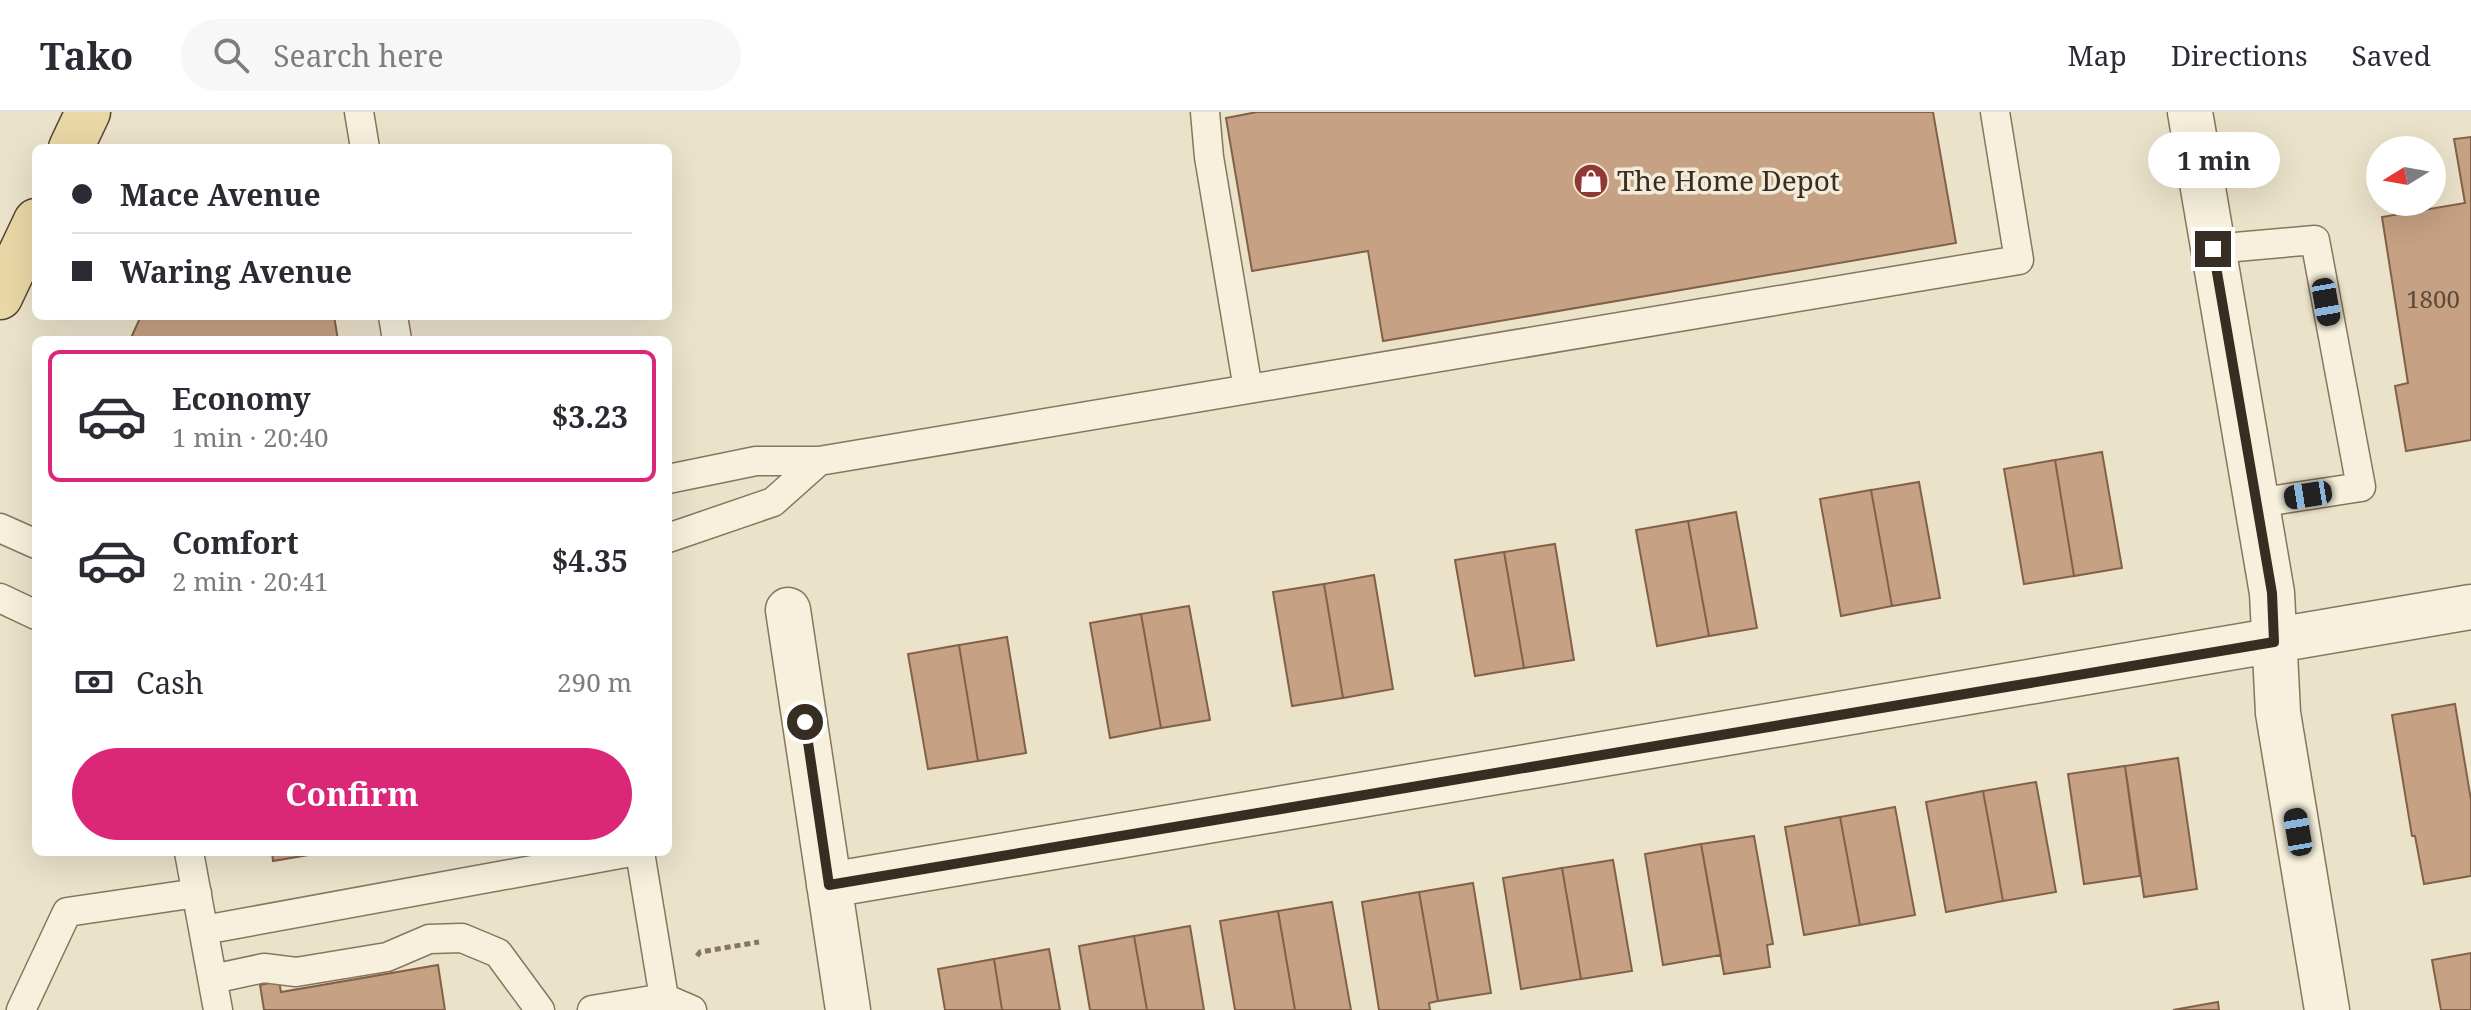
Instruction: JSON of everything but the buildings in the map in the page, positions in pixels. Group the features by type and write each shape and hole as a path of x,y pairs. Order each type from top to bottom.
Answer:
{"main road":[{"path":"73,144 88,112"},
{"path":"0,297 32,229"}],"street":[{"path":"2190,112 2272,593 2278,713 2327,1010"},
{"path":"829,885 2471,607"},
{"path":"788,610 848,1010"}],"lane":[{"path":"359,112 364,144"},
{"path":"1205,112 1209,157 1248,389"},
{"path":"672,478 756,461 819,461 2019,260 1995,112"},
{"path":"2213,249 2315,240 2361,487 2257,503"},
{"path":"672,537 773,502 819,461"},
{"path":"0,528 32,542"},
{"path":"0,598 32,613"},
{"path":"190,856 218,1010"},
{"path":"204,930 609,856"},
{"path":"641,856 664,998"},
{"path":"21,1010 67,912 197,893"},
{"path":"213,979 264,968 296,972 387,957 429,939 462,938 498,953 540,1010"},
{"path":"592,1010 664,998 692,1010"}],"path":[{"path":"664,998 700,952 759,942"}],"place":[{"name":"The Home Depot","path":"1591,181"}],"route":[{"path":"805,722 829,885 2274,642 2272,593 2213,249"}]}
